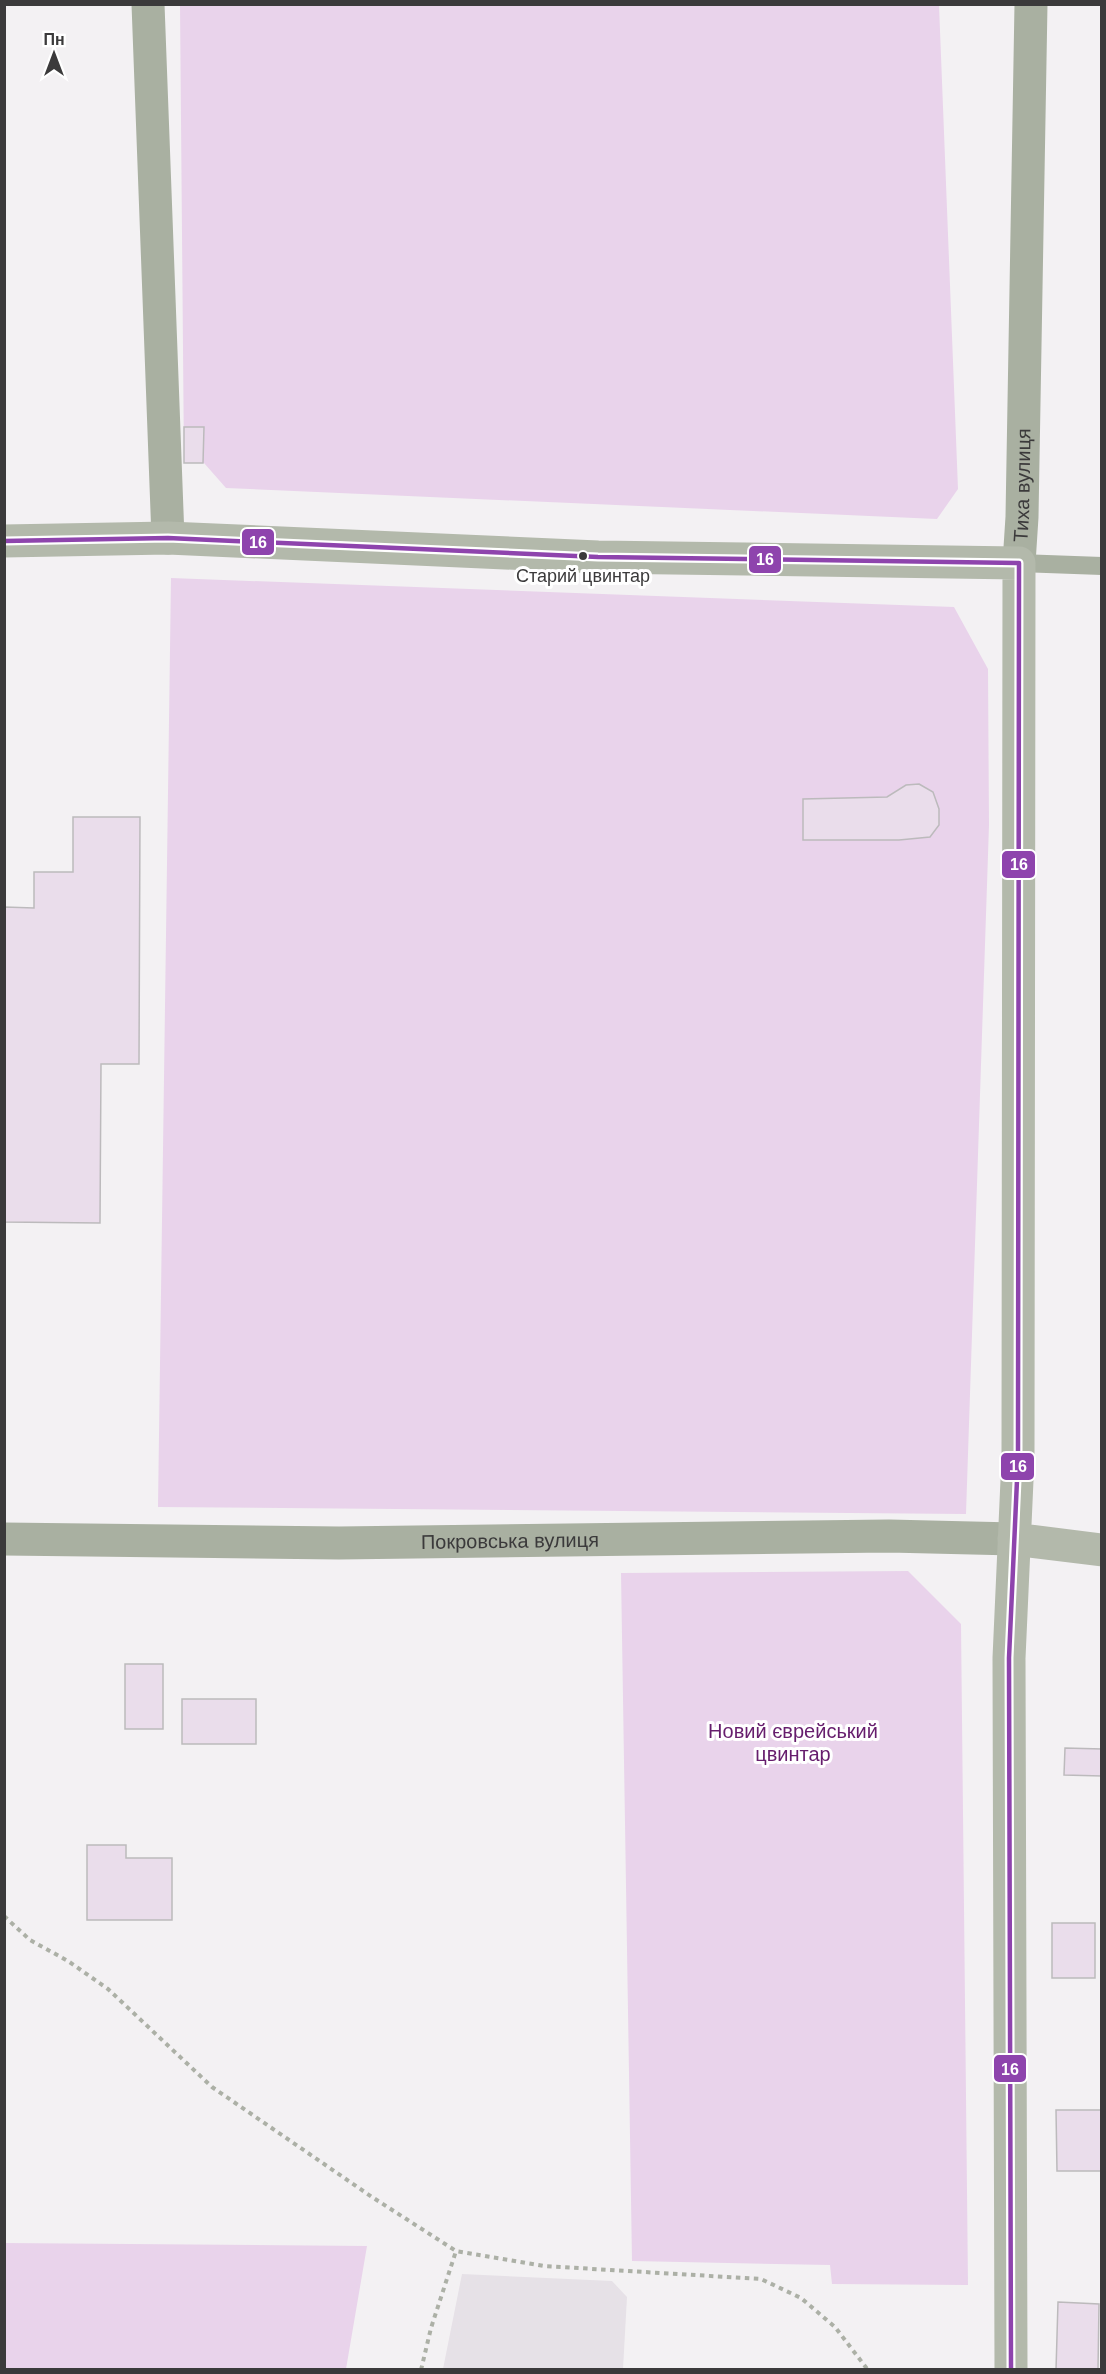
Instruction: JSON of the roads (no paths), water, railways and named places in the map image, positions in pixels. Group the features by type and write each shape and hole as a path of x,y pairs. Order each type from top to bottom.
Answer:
{"main road":[{"path":"4,541 168,538 598,557 1019,563"},
{"name":"Тиха вулиця","path":"1011,2370 1009,1658 1019,1298 1019,563"},
{"path":"1014,1539 1101,1550"}],"street":[{"path":"148,4 168,538"},
{"name":"Тиха вулиця","path":"1019,563 1022,517 1032,4"},
{"name":"Покровська вулиця","path":"4,1539 339,1543 889,1536 1014,1539"}],"lane":[{"path":"1019,563 1101,566"}],"place":[{"name":"Старий цвинтар","path":"583,556"}],"park label":[{"name":"Новий єврейський цвинтар","path":"793,1742"}]}
